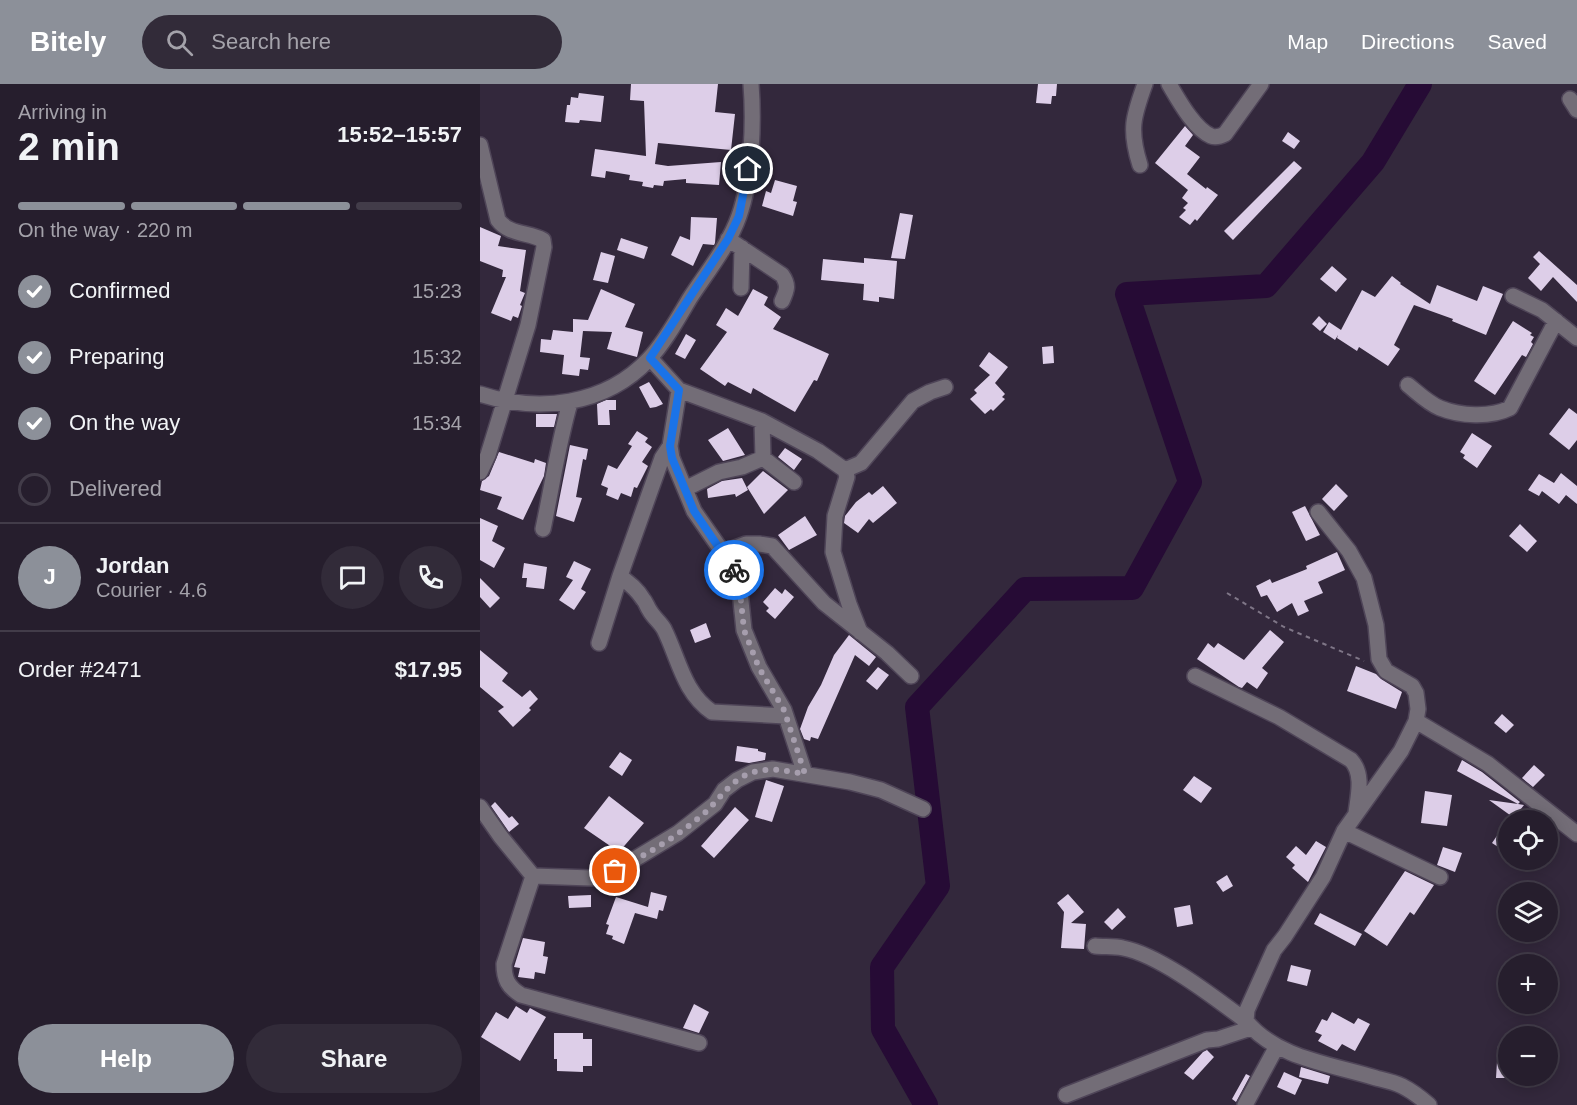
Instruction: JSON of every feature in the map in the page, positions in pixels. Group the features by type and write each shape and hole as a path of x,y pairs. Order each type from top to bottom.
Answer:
{"street":[{"path":"480,394 504,402 570,403 604,392 630,376 650,358 728,239 739,216 748,169 753,110 751,84"},
{"path":"1140,165 1134,146 1132,125 1145,84"},
{"path":"1169,84 1191,119 1211,136 1218,137 1225,134 1261,84"},
{"path":"480,145 498,220 512,231 543,240 544,247 528,325 488,455 480,472"},
{"path":"728,239 782,275 787,282 782,301"},
{"path":"741,288 742,248"},
{"path":"1513,296 1542,310 1577,338"},
{"path":"1408,385 1429,402 1453,411 1471,414 1503,412 1510,408 1556,321"},
{"path":"650,358 679,390 762,421 818,451 845,470 847,477 835,516 833,552 860,632"},
{"path":"845,470 861,463 913,401 945,387"},
{"path":"679,390 670,446 672,458 694,511 733,567 739,582 744,630 759,668 786,716 805,774"},
{"path":"543,529 561,434 570,403"},
{"path":"762,421 763,458"},
{"path":"599,643 662,458 670,446"},
{"path":"763,458 794,482"},
{"path":"685,489 719,472 742,467 763,458"},
{"path":"1249,1025 1247,1010 1274,950 1323,877 1344,831 1396,758 1416,721 1418,709 1416,693 1412,686 1386,671 1379,659 1376,625 1364,578 1349,551 1318,512"},
{"path":"724,554 746,544 772,546 824,603 887,653 911,676"},
{"path":"620,576 634,587 659,620 683,678 704,706 712,712 786,716"},
{"path":"1195,676 1279,717 1351,760 1357,766 1359,776 1356,813"},
{"path":"1416,721 1496,769 1577,834"},
{"path":"480,807 533,876 591,878 615,871 678,833 715,804 724,790 753,772 773,769 881,790 923,809"},
{"path":"1344,831 1440,877"},
{"path":"533,876 504,964 507,983 513,990 521,996 699,1043"},
{"path":"1095,946 1123,948 1149,957 1211,995 1256,1033 1276,1046 1313,1062 1354,1071 1402,1086 1429,1105"},
{"path":"1066,1095 1207,1040 1218,1039 1249,1025"},
{"path":"1245,1105 1276,1046"}],"path":[{"path":"1227,593 1284,627 1386,671"}],"building":[{"path":"631,84 718,84 715,112 735,114 731,150 658,143 655,164 668,166 721,162 719,185 686,183 686,179 664,181 663,186 654,185 653,188 642,186 643,182 629,180 630,175 606,171 605,178 591,176 595,149 646,156 644,101 630,100"},
{"path":"1038,84 1057,84 1056,96 1052,96 1051,104 1036,103"},
{"path":"579,93 604,96 601,122 580,120 579,123 565,122 567,105 570,105 571,97 578,98"},
{"path":"1185,126 1193,135 1185,146 1200,157 1187,174 1218,195 1197,221 1195,219 1190,225 1179,217 1186,210 1183,208 1188,203 1182,198 1188,190 1155,163"},
{"path":"1288,132 1300,141 1294,149 1282,141"},
{"path":"1294,161 1302,168 1233,240 1224,231"},
{"path":"775,180 797,186 793,201 797,202 793,216 762,206 766,191 771,193"},
{"path":"900,213 913,215 905,259 891,258"},
{"path":"691,217 717,218 714,245 703,244 693,266 671,255 680,236 690,240"},
{"path":"480,227 501,236 498,246 526,250 520,291 525,293 518,318 513,316 511,321 491,313 506,277 502,277 503,270 480,261"},
{"path":"621,238 648,247 644,259 617,250"},
{"path":"1539,251 1577,285 1577,302 1553,277 1541,291 1528,278 1540,264 1533,257"},
{"path":"601,252 615,256 608,283 593,280"},
{"path":"864,258 897,261 894,299 879,297 879,302 863,300 864,284 821,280 823,259 864,263"},
{"path":"1332,266 1347,279 1336,292 1320,279"},
{"path":"1392,276 1430,304 1437,285 1477,301 1483,286 1503,294 1486,335 1452,321 1453,319 1414,305 1394,345 1400,349 1388,366 1359,347 1357,351 1337,338 1338,335 1335,340 1323,332 1329,322 1341,330 1362,290 1375,297"},
{"path":"601,289 635,304 625,327 643,332 637,357 607,349 612,332 583,331 580,357 590,358 588,370 580,369 579,376 562,374 564,355 540,352 541,339 551,340 553,330 573,332 573,319 588,320"},
{"path":"753,289 768,297 764,305 781,317 773,329 829,354 817,381 814,380 795,412 753,388 751,394 728,382 725,386 700,369 727,332 716,325 726,308 738,316"},
{"path":"1319,316 1327,324 1320,331 1312,324"},
{"path":"1513,321 1532,333 1530,335 1534,337 1531,342 1533,344 1526,357 1522,355 1495,395 1474,381"},
{"path":"686,334 696,340 685,359 675,354"},
{"path":"1053,346 1054,363 1043,364 1042,347"},
{"path":"989,352 1008,367 995,383 1005,394 1002,397 1005,399 993,411 991,409 985,414 970,399 977,393 974,390 990,375 979,366"},
{"path":"649,382 663,404 650,408 639,387"},
{"path":"606,400 616,400 616,410 609,410 610,425 598,425 597,404"},
{"path":"1569,408 1577,414 1577,440 1569,450 1549,434"},
{"path":"536,414 557,414 554,427 536,427"},
{"path":"728,428 745,455 723,461 708,440"},
{"path":"637,431 648,438 645,442 652,447 642,462 648,466 637,488 634,487 631,497 621,493 618,500 606,495 608,488 601,485 608,465 617,469 632,446 628,444"},
{"path":"1472,433 1492,446 1477,468 1463,458 1465,455 1460,452"},
{"path":"570,445 588,449 586,460 583,459 576,497 582,498 574,522 556,516"},
{"path":"785,448 802,459 794,470 778,457"},
{"path":"499,452 534,463 535,459 546,463 544,476 523,520 497,509 502,497 480,490 482,481 489,476"},
{"path":"763,471 788,490 764,514 747,487"},
{"path":"1561,473 1577,486 1577,504 1566,495 1559,504 1542,491 1539,496 1528,490 1539,474 1554,483"},
{"path":"742,478 748,490 736,497 735,494 708,498 707,489 722,481"},
{"path":"1336,484 1348,496 1334,511 1322,499"},
{"path":"883,486 897,503 873,523 869,519 858,533 844,523 845,516 856,502 869,492 872,495"},
{"path":"1305,506 1320,535 1306,541 1292,512"},
{"path":"805,516 817,535 789,550 778,535"},
{"path":"480,518 498,526 492,541 505,548 494,568 480,560"},
{"path":"1520,524 1537,541 1527,552 1509,536"},
{"path":"1337,552 1345,570 1318,582 1323,593 1304,601 1309,611 1298,616 1292,603 1277,612 1267,595 1261,597 1256,586 1270,579 1272,583 1307,569 1306,566"},
{"path":"574,561 591,569 581,589 586,592 574,610 559,600 573,580 566,577"},
{"path":"524,563 547,567 544,589 526,587 527,578 522,578"},
{"path":"480,578 500,598 490,608 480,597"},
{"path":"775,588 782,594 785,589 794,597 775,619 766,611 769,608 763,602"},
{"path":"706,623 711,637 695,643 690,630"},
{"path":"1270,630 1284,642 1262,668 1268,673 1257,689 1247,682 1242,688 1239,687 1197,659 1208,643 1214,648 1218,643 1244,660"},
{"path":"849,635 876,657 869,666 855,655 818,739 811,737 810,741 804,739 800,729 808,707 834,655"},
{"path":"480,650 508,673 502,681 522,697 530,690 538,699 529,708 531,710 513,727 498,711 504,707 480,687"},
{"path":"1356,666 1376,674 1402,692 1396,709 1347,691"},
{"path":"878,667 889,675 877,690 866,681"},
{"path":"1502,714 1514,725 1506,733 1494,723"},
{"path":"737,746 758,749 766,753 765,760 749,763 735,761"},
{"path":"620,752 632,760 622,776 609,767"},
{"path":"1462,760 1482,772 1520,802 1518,804 1457,771"},
{"path":"1534,765 1545,775 1533,787 1522,778"},
{"path":"1194,776 1212,788 1201,803 1183,790"},
{"path":"766,780 784,786 772,822 755,817"},
{"path":"1425,791 1452,795 1447,826 1421,823"},
{"path":"609,796 644,823 619,852 584,828"},
{"path":"1489,800 1524,805 1520,810 1503,810"},
{"path":"495,802 509,818 512,816 519,824 509,832 491,806"},
{"path":"735,807 749,820 714,858 701,846"},
{"path":"1498,834 1498,847 1492,843"},
{"path":"1316,841 1326,847 1308,882 1292,868 1295,865 1286,857 1296,846 1306,855"},
{"path":"1443,847 1462,853 1455,872 1437,865"},
{"path":"1405,871 1434,885 1414,915 1410,912 1387,946 1364,931"},
{"path":"1227,875 1233,886 1223,892 1216,882"},
{"path":"651,892 667,896 663,911 659,910 657,919 635,913 624,944 606,934 609,925 606,924 616,897 648,907"},
{"path":"1068,894 1084,912 1071,923 1086,924 1084,949 1061,948 1064,912 1057,903"},
{"path":"591,895 591,907 569,908 568,896"},
{"path":"1190,905 1193,924 1177,927 1174,908"},
{"path":"1118,908 1126,917 1112,930 1104,922"},
{"path":"1320,913 1362,934 1355,946 1314,924"},
{"path":"523,938 545,942 543,956 548,957 545,974 535,972 534,979 518,977 520,968 514,967"},
{"path":"1291,965 1311,970 1307,986 1287,981"},
{"path":"694,1004 709,1012 699,1033 683,1028"},
{"path":"516,1006 527,1013 530,1008 546,1017 520,1061 481,1037 496,1012 508,1019"},
{"path":"1332,1012 1354,1024 1358,1018 1370,1024 1355,1051 1342,1044 1337,1051 1318,1041 1322,1035 1315,1032 1322,1019 1327,1021"},
{"path":"554,1033 583,1033 583,1039 592,1039 592,1066 583,1066 583,1072 557,1071 557,1059 554,1059"},
{"path":"1498,1045 1498,1078 1496,1078"},
{"path":"1207,1050 1214,1057 1193,1080 1184,1073"},
{"path":"1301,1067 1330,1076 1328,1084 1299,1077"},
{"path":"1284,1072 1302,1080 1295,1095 1277,1087"},
{"path":"1246,1074 1250,1076 1236,1102 1232,1099"}],"waterway":[{"path":"926,1105 883,1029 882,967 938,886 917,707 1025,589 1132,588 1190,482 1127,294 1266,286 1373,162 1420,84"}],"way so far":[{"path":"615,871 702,816 715,804 724,790 737,780 753,772 773,769 805,774 784,710 759,668 744,630 739,582 734,570"}],"route":[{"path":"734,570 694,511 679,477 670,446 679,390 650,358 728,239 739,216 748,169"}]}
